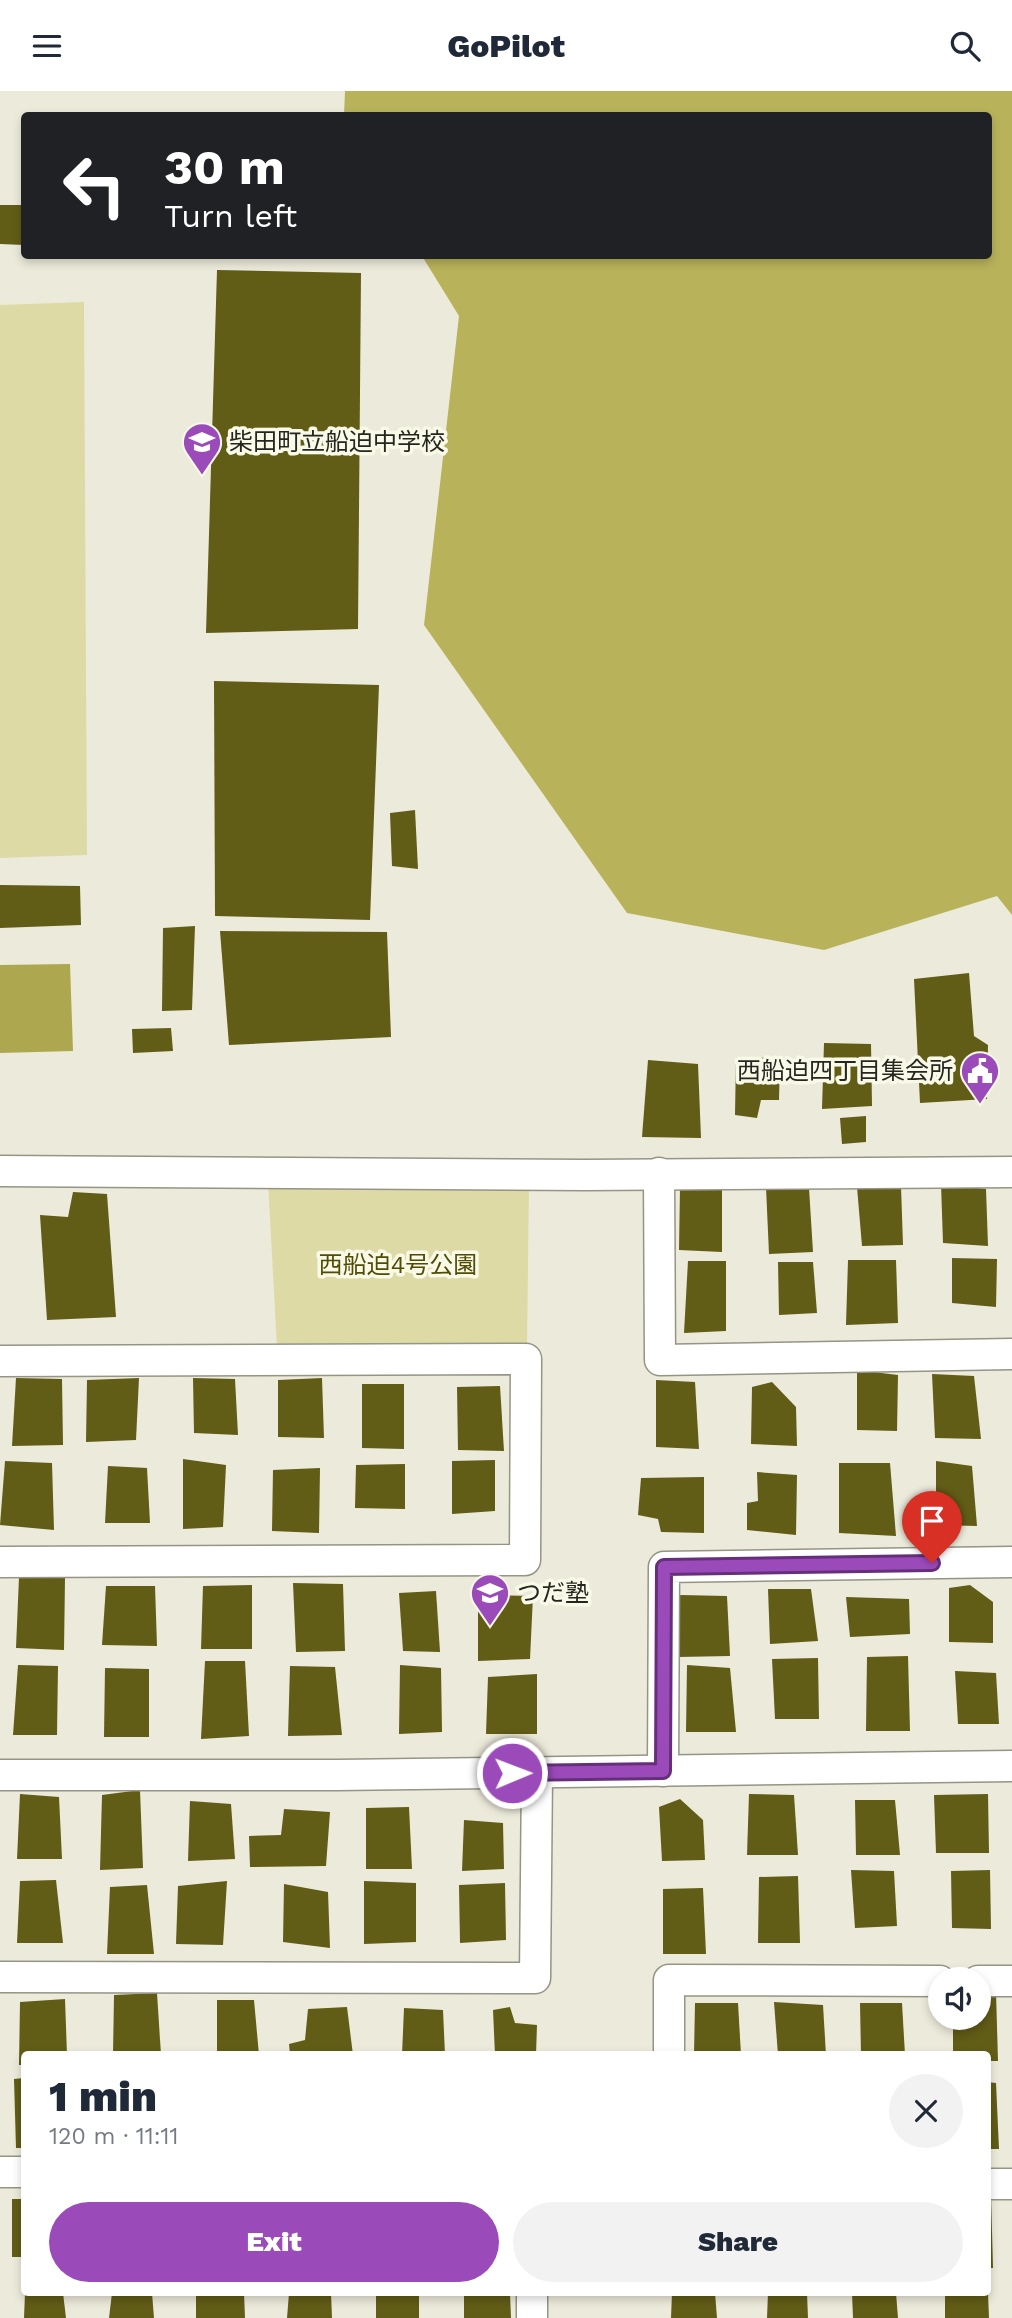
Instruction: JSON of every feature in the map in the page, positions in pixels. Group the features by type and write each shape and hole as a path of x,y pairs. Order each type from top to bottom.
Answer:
{"street":[{"path":"0,1171 584,1175 1012,1172"},
{"path":"659,1173 660,1360 1012,1355"},
{"path":"0,1361 526,1359 525,1560 0,1562"},
{"path":"663,1771 664,1567 1012,1562"},
{"path":"0,1775 338,1775 1012,1766"},
{"path":"0,1977 535,1978 537,1773"},
{"path":"668,2051 669,1980 928,1981"},
{"path":"991,1981 1012,1981"},
{"path":"0,2172 21,2172"},
{"path":"991,2184 1012,2184"},
{"path":"532,2296 532,2318"}],"green space":[{"path":"84,302 87,855 0,858 0,305"},
{"name":"西船迫4号公園","path":"268,1181 529,1183 527,1350 277,1348"}],"shaded area":[{"path":"345,91 1012,91 1012,915 997,896 824,950 627,913 424,625 459,316 424,259 992,259 992,112 344,112"},
{"path":"70,964 73,1051 0,1053 0,965"}],"building":[{"path":"0,205 21,205 21,245 0,244"},
{"path":"217,270 361,273 358,629 206,633"},
{"path":"214,681 379,685 370,920 215,916"},
{"path":"415,810 418,869 392,866 390,813"},
{"path":"0,885 80,886 81,925 0,928"},
{"path":"195,926 192,1010 162,1011 163,928"},
{"path":"220,931 387,932 391,1037 229,1045"},
{"path":"969,973 974,1036 988,1045 987,1099 920,1103 914,979"},
{"path":"171,1028 173,1051 133,1053 132,1029"},
{"path":"824,1043 871,1044 872,1106 822,1109"},
{"path":"736,1057 780,1058 779,1100 761,1100 757,1118 735,1115"},
{"path":"648,1060 698,1064 701,1138 642,1137"},
{"path":"866,1116 866,1142 842,1144 840,1118"},
{"path":"941,1184 986,1189 988,1246 943,1243"},
{"path":"901,1186 903,1245 862,1246 857,1187"},
{"path":"766,1187 809,1188 813,1252 769,1254"},
{"path":"680,1188 722,1189 722,1252 679,1250"},
{"path":"73,1192 107,1194 116,1317 47,1320 40,1215 68,1217"},
{"path":"952,1258 997,1259 996,1307 952,1303"},
{"path":"848,1260 896,1260 898,1323 846,1325"},
{"path":"688,1261 726,1261 726,1331 684,1333"},
{"path":"778,1262 813,1262 817,1313 779,1315"},
{"path":"857,1370 898,1375 897,1431 857,1430"},
{"path":"932,1374 974,1376 981,1439 935,1438"},
{"path":"16,1378 62,1379 63,1445 12,1446"},
{"path":"139,1378 136,1440 86,1442 87,1380"},
{"path":"193,1378 235,1379 238,1435 194,1433"},
{"path":"322,1378 324,1438 278,1437 278,1380"},
{"path":"656,1380 695,1382 699,1449 656,1447"},
{"path":"772,1382 796,1407 797,1446 751,1444 752,1387"},
{"path":"362,1384 404,1384 404,1449 362,1448"},
{"path":"500,1386 504,1451 458,1450 457,1387"},
{"path":"183,1459 226,1465 223,1527 183,1529"},
{"path":"495,1460 495,1511 452,1514 452,1461"},
{"path":"5,1461 52,1463 54,1530 0,1525"},
{"path":"936,1461 972,1466 977,1526 936,1525"},
{"path":"839,1463 890,1463 896,1536 839,1533"},
{"path":"405,1464 405,1509 355,1508 356,1465"},
{"path":"108,1466 147,1468 150,1523 105,1523"},
{"path":"320,1468 319,1533 272,1531 273,1470"},
{"path":"757,1472 797,1475 796,1535 747,1530 747,1503 758,1501"},
{"path":"704,1477 704,1533 661,1532 658,1519 638,1515 641,1478"},
{"path":"19,1577 65,1578 64,1650 16,1648"},
{"path":"293,1583 343,1584 345,1651 296,1652"},
{"path":"252,1585 252,1649 201,1649 203,1586"},
{"path":"970,1585 993,1602 993,1643 949,1642 949,1588"},
{"path":"106,1586 155,1586 157,1646 102,1645"},
{"path":"768,1589 811,1589 818,1641 770,1644"},
{"path":"436,1591 440,1652 403,1651 399,1593"},
{"path":"478,1595 533,1596 530,1659 478,1661"},
{"path":"680,1595 727,1596 730,1656 678,1657"},
{"path":"846,1597 909,1599 910,1634 850,1637"},
{"path":"908,1656 910,1731 866,1731 867,1657"},
{"path":"818,1658 819,1719 775,1719 772,1659"},
{"path":"205,1661 245,1661 249,1736 201,1739"},
{"path":"18,1665 58,1666 57,1735 13,1735"},
{"path":"400,1665 441,1668 442,1732 399,1734"},
{"path":"687,1665 730,1668 736,1732 686,1732"},
{"path":"290,1666 335,1667 342,1735 288,1736"},
{"path":"105,1668 149,1669 149,1737 104,1737"},
{"path":"955,1671 996,1673 999,1724 958,1724"},
{"path":"537,1674 537,1734 486,1734 488,1677"},
{"path":"140,1790 143,1868 100,1870 102,1795"},
{"path":"20,1794 59,1797 62,1859 17,1859"},
{"path":"749,1794 794,1795 798,1855 747,1855"},
{"path":"988,1794 989,1853 936,1853 934,1795"},
{"path":"680,1799 703,1820 705,1860 662,1861 659,1807"},
{"path":"855,1800 895,1800 900,1855 856,1855"},
{"path":"190,1801 231,1804 235,1859 188,1861"},
{"path":"409,1807 412,1869 366,1869 366,1808"},
{"path":"284,1809 330,1812 326,1866 250,1867 249,1836 281,1835"},
{"path":"464,1820 503,1823 504,1869 462,1871"},
{"path":"851,1870 894,1871 897,1926 855,1928"},
{"path":"990,1870 991,1929 952,1928 951,1871"},
{"path":"798,1876 800,1943 758,1943 759,1877"},
{"path":"56,1880 63,1943 17,1943 20,1881"},
{"path":"227,1881 223,1945 176,1944 178,1886"},
{"path":"364,1881 416,1883 416,1942 364,1944"},
{"path":"505,1883 506,1940 460,1943 459,1885"},
{"path":"284,1884 328,1892 330,1948 283,1942"},
{"path":"147,1885 154,1954 107,1954 110,1887"},
{"path":"703,1888 706,1954 663,1954 663,1889"},
{"path":"991,1992 996,1992 998,2061 991,2061 991,2051 953,2051 953,2030 991,2030"},
{"path":"157,1993 161,2051 113,2051 114,1995"},
{"path":"65,1999 67,2051 21,2051 19,2065 20,2002"},
{"path":"217,2000 254,2000 259,2051 217,2051"},
{"path":"774,2002 823,2005 826,2051 778,2051"},
{"path":"695,2003 738,2003 741,2051 694,2051"},
{"path":"860,2003 902,2003 905,2051 861,2051"},
{"path":"347,2007 352,2051 290,2051 289,2044 305,2040 308,2009"},
{"path":"510,2007 515,2023 537,2025 536,2051 495,2051 493,2010"},
{"path":"404,2008 443,2010 445,2051 402,2051"},
{"path":"21,2078 21,2148 16,2148 14,2079"},
{"path":"991,2082 996,2083 999,2149 991,2149"},
{"path":"991,2195 993,2268 991,2268"},
{"path":"12,2199 21,2199 21,2257 12,2257"},
{"path":"25,2296 63,2296 66,2318 24,2318"},
{"path":"112,2296 152,2296 154,2318 109,2318"},
{"path":"196,2296 244,2296 245,2318 196,2318"},
{"path":"289,2296 331,2296 332,2318 287,2318"},
{"path":"376,2296 419,2296 419,2318 376,2318"},
{"path":"464,2296 510,2296 511,2318 464,2318"},
{"path":"672,2296 715,2296 717,2318 671,2318"},
{"path":"768,2296 807,2296 808,2318 767,2318"},
{"path":"852,2296 896,2296 898,2318 853,2318"},
{"path":"945,2296 988,2296 989,2318 945,2318"}],"place":[{"name":"柴田町立船迫中学校","path":"202,476"},
{"name":"西船迫四丁目集会所","path":"980,1105"},
{"name":"つだ塾","path":"490,1627"}],"route":[{"path":"512,1773 663,1771 664,1567 932,1563"}]}
